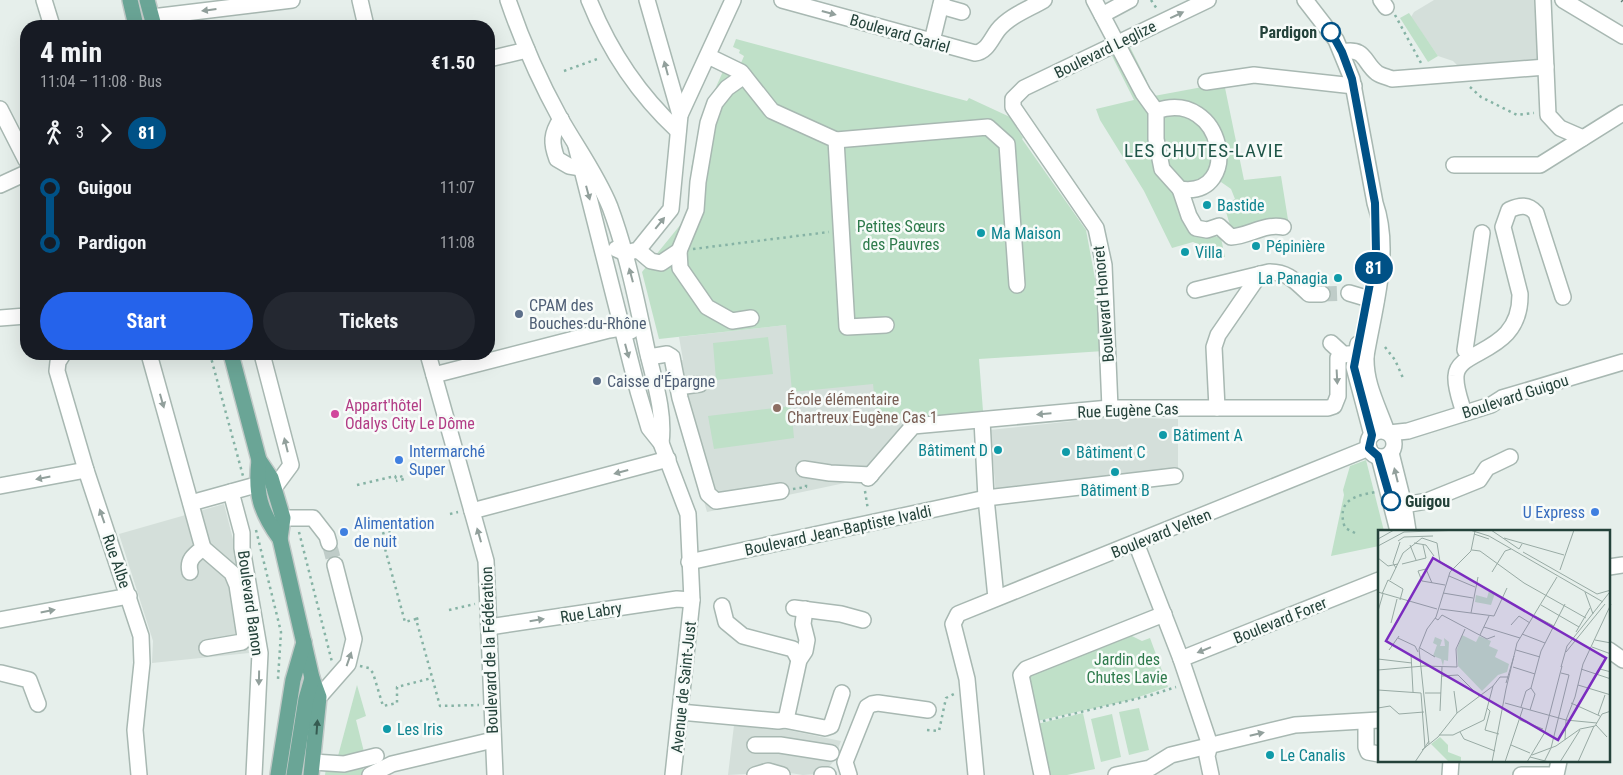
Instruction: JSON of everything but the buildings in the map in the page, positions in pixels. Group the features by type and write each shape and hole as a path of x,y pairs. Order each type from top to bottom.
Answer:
{"main road":[{"path":"130,0 135,20"},
{"path":"147,0 152,20"},
{"path":"233,360 259,460 271,478 283,518 280,538 312,678 319,697 312,768"},
{"path":"259,460 250,482 266,520 280,538"},
{"path":"278,775 293,680 304,640"},
{"path":"294,775 306,699 312,678"}],"street":[{"path":"44,0 50,20"},
{"path":"166,20 292,0"},
{"path":"360,0 365,20"},
{"path":"508,0 526,50 561,119 592,169 632,251 644,335 663,426 662,443"},
{"path":"589,0 618,61 659,113 678,131"},
{"path":"647,0 680,115"},
{"path":"632,251 671,209 680,115 733,0"},
{"name":"Boulevard Gariel","path":"782,0 974,53 980,53 1005,22 1044,0"},
{"path":"1094,0 1143,93 1156,111 1156,139 1162,169 1180,189 1189,216 1196,228 1206,230 1219,226 1231,237 1241,236 1270,226 1283,226"},
{"path":"1102,14 1130,0"},
{"name":"Boulevard Leglize","path":"1013,107 1013,99 1024,88 1208,0"},
{"path":"1305,0 1324,22 1342,52 1354,86 1375,203 1376,252 1372,300 1355,354 1368,384 1383,443 1404,505 1408,530"},
{"path":"1543,0 1548,116 1560,128 1583,138"},
{"path":"1567,2 1623,36"},
{"path":"932,41 942,3 962,12"},
{"path":"495,58 526,50"},
{"path":"1342,52 1351,50 1358,52 1364,56 1377,73 1392,79 1546,68"},
{"path":"708,56 734,68 744,76 772,111 836,140 988,127 1007,144 1017,285"},
{"path":"1206,82 1254,75 1354,86"},
{"path":"744,76 726,88 715,103 708,124 698,182 696,210 680,251 680,268 707,307 732,321 751,318"},
{"path":"1156,111 1170,106 1184,107 1199,114 1207,122 1216,143 1218,166 1214,179 1209,184 1190,190 1180,189"},
{"name":"Boulevard Honoret","path":"1013,107 1096,228 1104,265 1110,408"},
{"path":"0,109 20,148"},
{"path":"1454,165 1540,166 1623,113"},
{"path":"561,119 553,131 552,145 557,159 568,166 581,168"},
{"path":"836,140 847,327 886,325"},
{"path":"576,146 621,328 650,428 662,443"},
{"path":"0,185 20,176"},
{"path":"1464,413 1456,376 1457,369 1509,333 1514,325 1520,305 1520,294 1503,227 1509,210 1523,206 1531,207 1536,213 1563,297"},
{"path":"1465,350 1482,233"},
{"path":"601,242 632,251 651,261 661,263 680,251"},
{"path":"1195,290 1260,274 1280,272 1289,275 1308,294 1322,294"},
{"path":"1217,408 1214,347 1218,335 1260,274"},
{"path":"1348,293 1372,300"},
{"path":"0,318 20,316"},
{"path":"495,360 621,328 644,335"},
{"path":"1469,328 1476,333 1483,350"},
{"path":"1331,343 1355,354"},
{"path":"649,357 667,354 672,357 678,387 708,494 716,501 786,491"},
{"name":"Rue Eugène Cas","path":"805,476 830,473 869,477 913,426 1110,408 1328,408 1334,406 1338,396 1336,364 1355,354"},
{"name":"Rue Albe","path":"59,360 57,371 86,470 141,636 142,651 135,730 139,775"},
{"path":"151,360 204,548 232,573 237,585 245,637 242,642 207,648"},
{"path":"264,360 291,465 274,488"},
{"name":"Boulevard de la Fédération","path":"430,360 465,512 486,562 495,775"},
{"path":"434,375 494,360"},
{"name":"Boulevard Guigou","path":"1383,443 1408,431 1491,405 1502,398 1623,362"},
{"path":"678,387 700,384"},
{"path":"982,420 986,498 996,598"},
{"name":"Avenue de Saint-Just","path":"662,443 688,514 692,600 673,775"},
{"path":"1383,443 1398,530"},
{"name":"Boulevard Velten","path":"976,775 967,679 953,624 954,618 958,614 1383,443"},
{"path":"1404,505 1427,501 1479,480 1487,468 1510,457"},
{"path":"465,512 668,459"},
{"path":"0,486 86,470"},
{"name":"Boulevard Jean-Baptiste Ivaldi","path":"689,562 986,498 1175,476"},
{"path":"191,503 231,492 250,482"},
{"name":"Boulevard Banon","path":"231,492 242,533 242,548 260,653 254,775"},
{"path":"283,518 313,518 327,536 329,543"},
{"path":"1136,543 1181,659 1210,745 1207,756 1211,775"},
{"path":"190,572 188,565 192,557 204,548"},
{"path":"319,697 348,664 354,639 335,565"},
{"path":"1610,567 1623,566"},
{"name":"Boulevard Forer","path":"1181,659 1378,580"},
{"path":"0,620 128,596"},
{"name":"Rue Labry","path":"489,628 677,599 692,600"},
{"path":"722,606 726,622 743,636 793,649 799,660"},
{"path":"784,720 787,715 799,660 805,651 807,640 801,614 841,614 863,620"},
{"path":"1042,775 1021,675 1026,669 1164,614"},
{"path":"1610,651 1623,660"},
{"path":"0,670 29,680 38,704"},
{"path":"680,712 784,720 826,728 831,726 842,693"},
{"path":"849,775 845,762 867,707 878,703 935,712"},
{"path":"767,720 761,745 831,753"},
{"path":"1116,775 1150,768 1171,755 1296,725 1373,721 1366,747 1368,752 1378,754"},
{"path":"370,775 392,764 493,740"},
{"path":"312,768 344,764 376,756"},
{"path":"1450,775 1451,762"},
{"path":"1521,775 1555,775 1559,762"},
{"path":"755,775 768,771 778,774"},
{"path":"822,775 828,775"}],"path":[{"path":"1384,4 1393,11 1425,70 1426,77"},
{"path":"564,70 600,58"},
{"path":"1469,85 1481,98 1517,115 1548,111"},
{"path":"680,251 840,231 947,224"},
{"path":"1385,347 1396,360 1403,378"},
{"path":"212,360 250,482"},
{"path":"357,485 395,476 396,478 403,476 404,479 396,481"},
{"path":"786,491 806,486 805,476"},
{"path":"1355,533 1345,528 1341,517 1346,502 1356,495 1379,491"},
{"path":"450,514 465,512"},
{"path":"422,522 381,534 405,622 422,617"},
{"path":"298,525 332,664"},
{"path":"449,610 474,604 488,604"},
{"path":"416,619 440,706 481,705"},
{"path":"373,673 383,706 397,703 397,687 432,678"},
{"path":"1039,722 1148,696 1189,683"},
{"path":"943,707 946,698 960,692"},
{"path":"928,730 939,731 935,712"}],"shaded area":[{"path":"1434,0 1536,0 1536,61 1462,70 1453,61 1438,56 1411,17 1414,12"},
{"name":"École élémentaire Chartreux Eugène Cas 1","path":"786,325 873,384 911,419 859,480 707,512 666,364 683,360 679,337"},
{"path":"1110,417 1178,419 1178,471 996,494 990,430"},
{"path":"224,504 235,547 249,653 152,663 153,641 119,534"},
{"path":"734,725 783,729 841,741 833,762 828,768 816,774 803,775 784,772 728,775"}],"green space":[{"path":"1409,13 1438,56 1428,62 1400,18"},
{"name":"Petites Sœurs des Pauvres","path":"736,39 967,101 969,98 1010,117 1022,139 1086,230 1099,300 1104,351 979,359 983,411 877,422 873,384 792,392 786,325 659,339 642,272 690,213 691,169 701,121 724,69 736,61 741,63 744,56 739,53 740,50 733,47"},
{"path":"1130,47 1147,81 1144,82 1149,93 1152,92 1154,96 1224,83 1244,180 1281,176 1289,226 1232,232 1224,205 1235,199 1231,189 1221,182 1181,201 1211,235 1221,238 1225,257 1207,261 1202,246 1193,242 1172,248 1144,191 1100,120 1096,109 1134,100 1112,56"},
{"path":"768,337 773,374 716,380 713,343"},
{"path":"791,406 794,438 714,449 708,416"},
{"path":"1366,460 1384,530 1378,530 1378,546 1331,556 1344,495 1343,490 1350,466"},
{"name":"Jardin des Chutes Lavie","path":"1128,634 1142,641 1150,638 1168,687 1130,700 1037,721 1027,676"},
{"path":"357,685 366,716 356,720 364,752 342,759 338,756"},
{"path":"1139,708 1149,750 1129,755 1119,712"},
{"path":"1083,713 1095,769 1067,775 1048,775 1037,724"},
{"path":"1112,714 1121,757 1101,762 1091,719"},
{"path":"363,766 363,775 325,775 326,768"}],"tunnel":[{"path":"1322,294 1349,293"},
{"path":"329,543 335,565"}],"bus line":[{"name":"81","path":"1331,32 1342,52 1356,94 1375,203 1376,252 1354,367 1372,435 1368,444 1369,448 1370,451 1378,456 1391,501"}],"place":[{"name":"Pardigon","path":"1331,32"},
{"name":"Bastide","path":"1207,205"},
{"name":"Ma Maison","path":"981,233"},
{"name":"Pépinière","path":"1256,246"},
{"name":"Villa","path":"1185,252"},
{"name":"La Panagia","path":"1338,278"},
{"name":"CPAM des Bouches-du-Rhône","path":"519,314"},
{"name":"Caisse d'Épargne","path":"597,381"},
{"name":"École élémentaire Chartreux Eugène Cas 1","path":"777,408"},
{"name":"Appart'hôtel Odalys City Le Dôme","path":"335,414"},
{"name":"Bâtiment A","path":"1163,435"},
{"name":"Bâtiment D","path":"998,450"},
{"name":"Bâtiment C","path":"1066,452"},
{"name":"Intermarché Super","path":"399,460"},
{"name":"Bâtiment B","path":"1115,472"},
{"name":"Guigou","path":"1391,501"},
{"name":"U Express","path":"1595,512"},
{"name":"Alimentation de nuit","path":"344,532"},
{"name":"Les Iris","path":"387,729"},
{"name":"Le Canalis","path":"1270,755"}],"district":[{"name":"LES CHUTES-LAVIE","path":"1204,150"}]}
